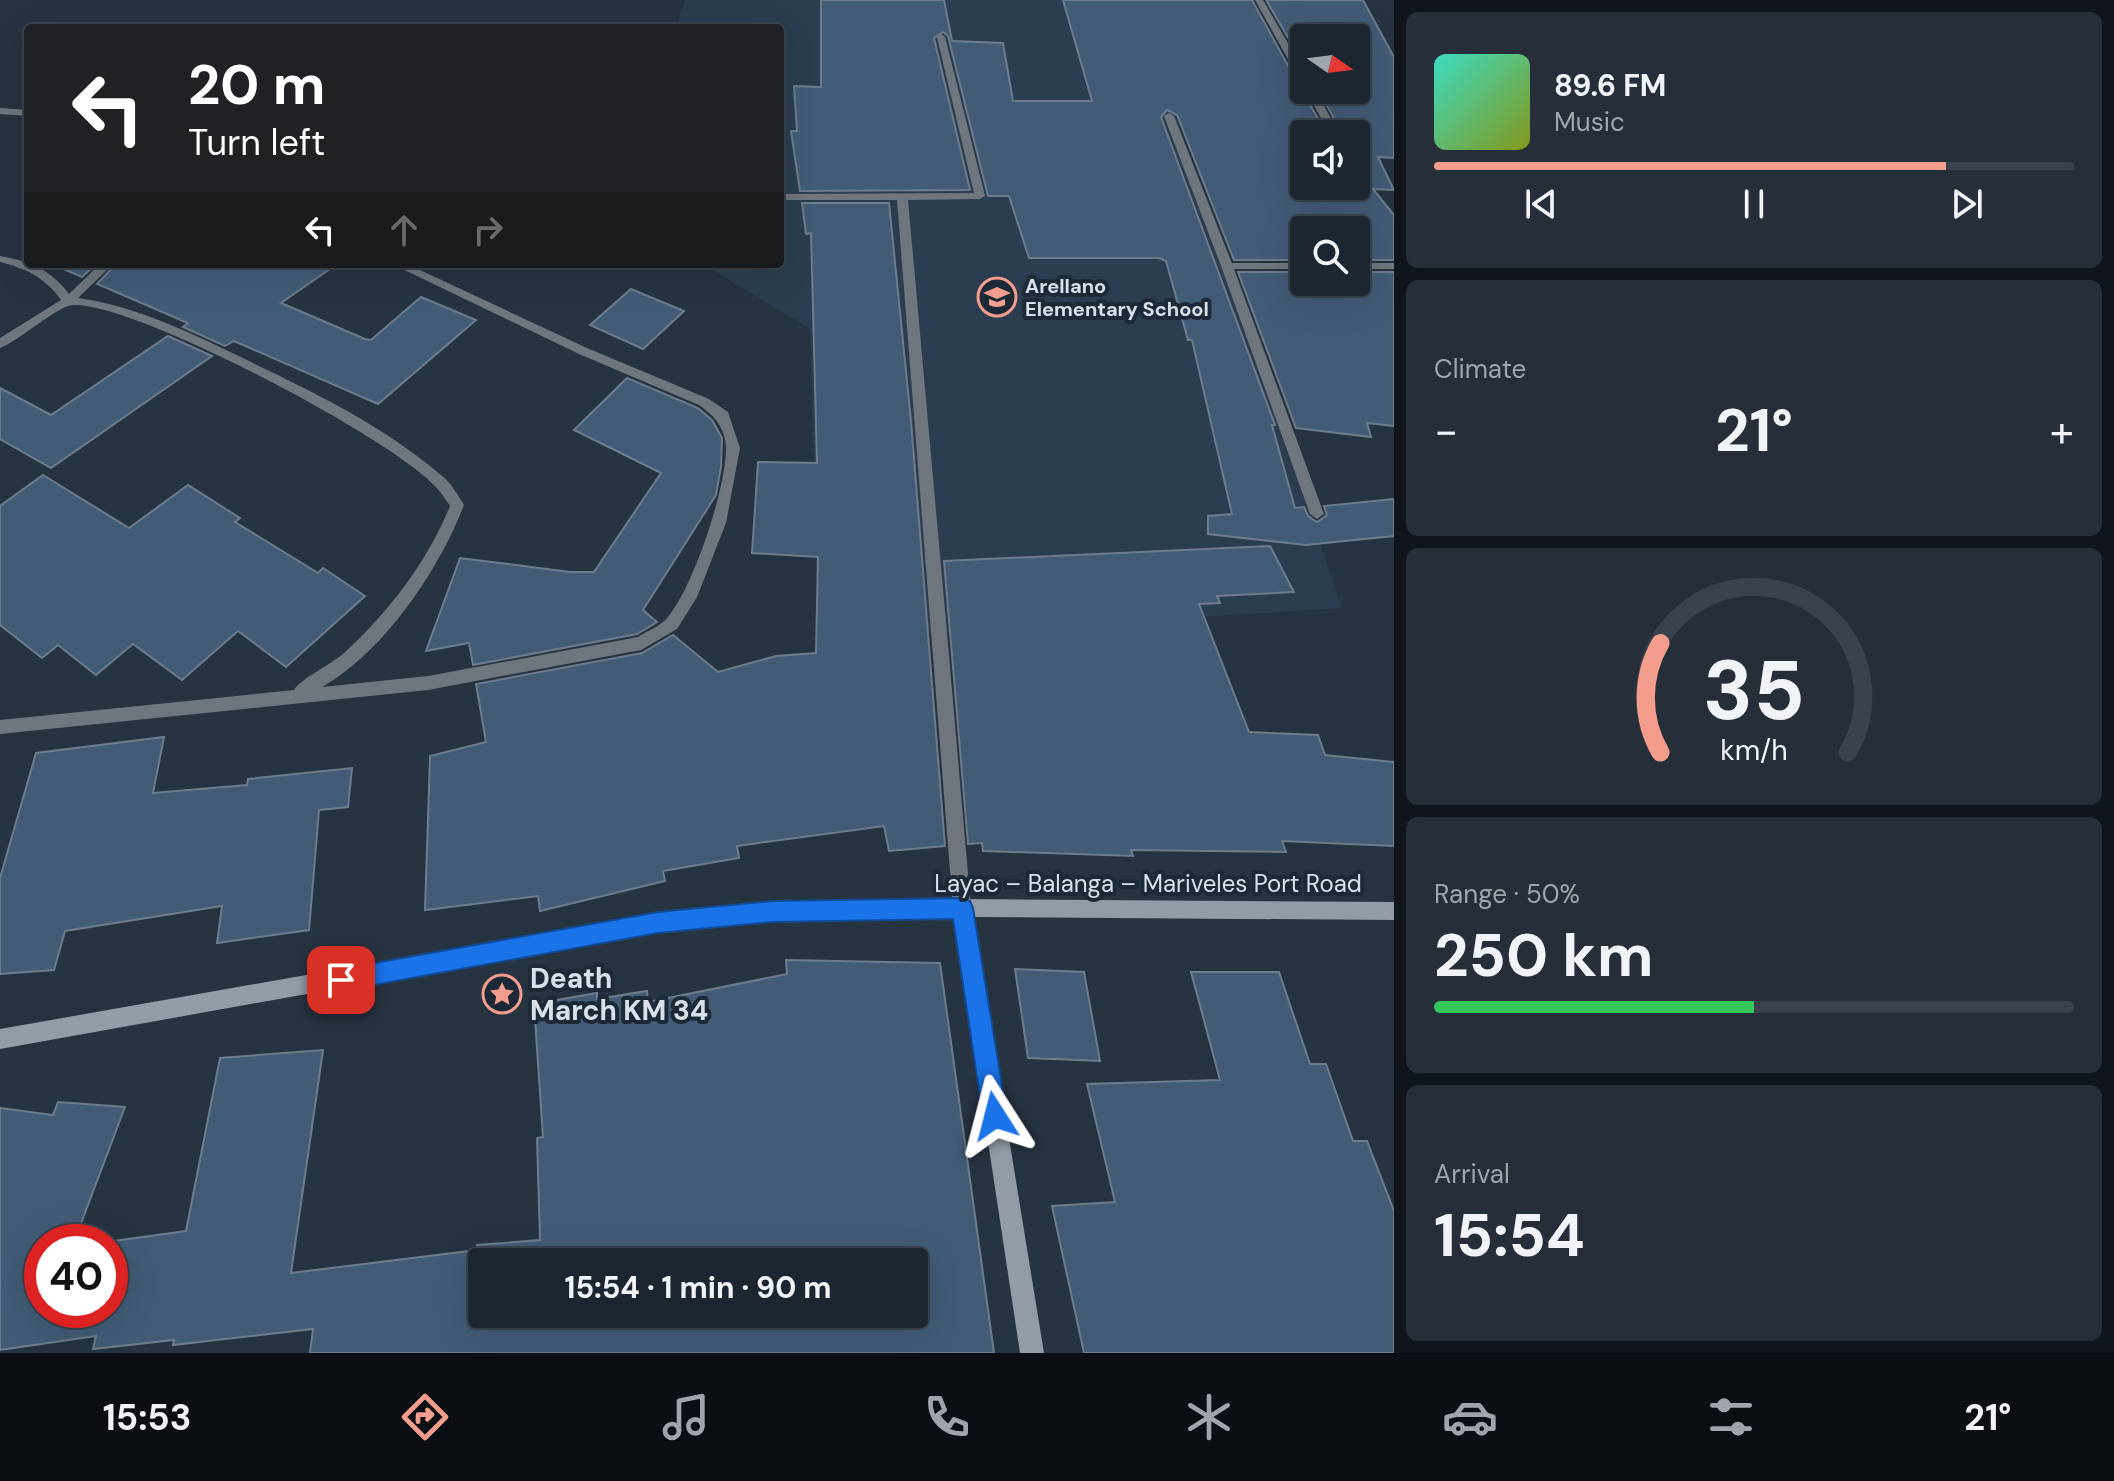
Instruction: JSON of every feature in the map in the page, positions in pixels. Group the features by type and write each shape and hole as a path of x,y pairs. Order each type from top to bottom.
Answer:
{"main road":[{"name":"Layac – Balanga – Mariveles Port Road","path":"0,1039 658,922 773,911 962,908 1394,911"},
{"path":"962,908 1032,1353"}],"street":[{"path":"1259,0 1290,54"},
{"path":"784,197 980,196 941,37"},
{"path":"0,111 24,113"},
{"path":"1169,116 1317,514"},
{"path":"902,197 962,908"},
{"path":"0,259 24,266"},
{"path":"1227,266 1290,266"},
{"path":"1370,266 1394,266"},
{"path":"29,268 42,272 59,286 68,301"},
{"path":"0,344 68,301 103,268"},
{"path":"0,727 428,683 641,643 664,631 689,597 719,523 733,448 729,424 716,409 407,268"},
{"path":"68,301 106,304 221,353 298,391 423,466 455,497 454,514 427,561 360,651 319,683 272,697"}],"shaded area":[{"name":"Arellano Elementary School","path":"685,0 1136,0 1342,608 818,641 810,329 710,268 784,268 784,24 677,24"}],"building":[{"path":"821,0 944,0 952,41 1003,43 1013,101 1092,101 1063,0 1252,0 1290,69 1290,104 1310,104 1319,120 1290,120 1290,200 1370,200 1370,120 1335,120 1326,104 1370,104 1370,24 1290,24 1290,41 1266,0 1363,0 1394,57 1394,158 1378,157 1394,190 1373,189 1394,215 1394,260 1370,260 1370,216 1290,216 1290,260 1234,260 1177,115 1167,110 1161,117 1275,425 1272,425 1295,508 1304,507 1308,516 1317,522 1327,515 1324,506 1394,499 1394,536 1306,545 1208,534 1208,516 1232,514 1192,340 1188,340 1166,261 1159,258 1029,258 1009,196 988,196 948,36 943,32 934,38 970,190 800,191 791,131 797,131 794,86 821,87"},
{"path":"802,203 889,203 911,421 945,846 889,851 884,826 737,846 739,858 663,871 665,881 540,911 538,896 425,910 430,756 486,742 476,684 642,653 673,635 718,672 776,656 816,653 818,557 752,553 758,462 817,463 811,233 806,234"},
{"path":"61,268 92,268 82,277"},
{"path":"112,268 331,268 281,303 371,340 421,297 476,320 378,404 234,341 225,346 183,327 188,323 97,284"},
{"path":"1238,272 1290,272 1290,296 1370,296 1370,272 1394,272 1394,426 1367,423 1371,437 1296,428"},
{"path":"631,289 684,311 643,349 590,325"},
{"path":"168,336 212,356 51,468 0,439 0,388 51,415"},
{"path":"627,378 698,408 712,420 722,438 716,495 643,610 657,622 637,634 473,665 469,643 426,651 460,558 570,572 594,572 661,473 574,430"},
{"path":"43,475 129,528 188,485 240,518 235,522 318,573 323,568 365,596 286,667 238,631 182,680 133,644 96,675 58,645 42,658 0,625 0,506"},
{"path":"1270,546 1294,592 1217,596 1220,603 1199,604 1249,732 1318,735 1325,755 1394,762 1394,846 1282,841 1286,852 1131,850 1133,856 983,851 982,843 968,844 944,561"},
{"path":"164,737 153,793 247,785 248,779 352,768 348,807 319,810 309,930 217,943 222,906 65,931 54,970 0,974 0,878 36,753"},
{"path":"786,960 940,963 994,1353 310,1353 313,1329 173,1345 174,1340 93,1349 96,1336 0,1350 0,1108 53,1115 58,1102 125,1107 81,1224 24,1224 24,1328 128,1328 128,1239 186,1231 220,1058 323,1050 291,1273 468,1251 468,1328 928,1328 928,1248 477,1248 477,1245 540,1240 537,1138 543,1137 534,1004 597,993 597,999 647,991 648,1002 787,974"},
{"path":"1015,969 1084,972 1100,1061 1028,1058"},
{"path":"1191,972 1279,972 1310,1064 1326,1064 1353,1141 1367,1141 1394,1211 1394,1353 1084,1353 1052,1206 1115,1202 1087,1084 1220,1080"}],"place":[{"name":"Arellano Elementary School","path":"997,297"},
{"name":"Death March KM 34","path":"502,994"}],"route":[{"path":"341,980 658,922 773,911 962,908 995,1116"}]}
